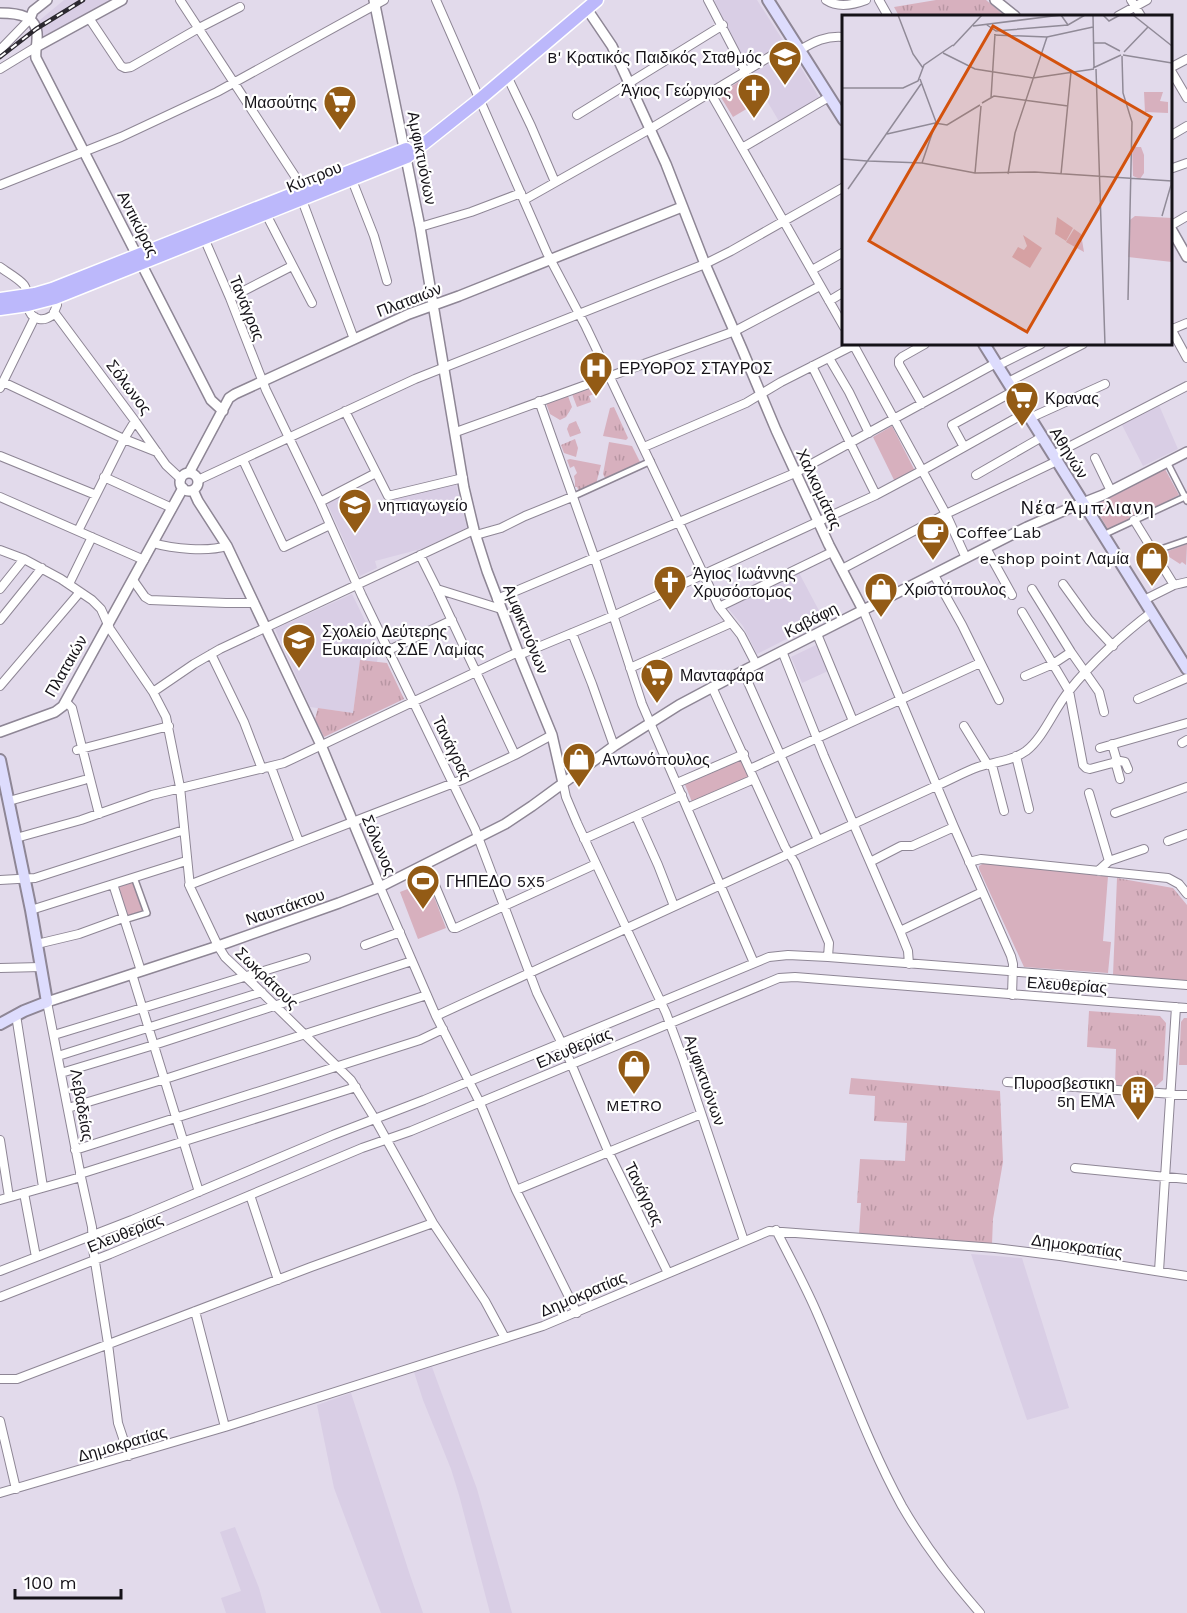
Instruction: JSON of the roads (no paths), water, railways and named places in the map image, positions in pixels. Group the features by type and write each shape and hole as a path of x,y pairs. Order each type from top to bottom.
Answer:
{"main road":[{"name":"Κύπρου","path":"139,259 204,238 266,214 303,195 352,180 406,153 478,96 585,4 597,0"},
{"path":"768,0 842,118"},
{"name":"Κύπρου","path":"478,96 507,76 585,4"},
{"name":"Κύπρου","path":"0,309 50,295 406,153"},
{"name":"Κύπρου","path":"0,299 28,300"},
{"name":"Αθηνών","path":"985,345 1185,663"},
{"name":"Λεβαδείας","path":"0,760 31,910 47,1002"},
{"name":"Ναυπάκτου","path":"0,1024 47,1002"}],"street":[{"path":"0,50 30,19 33,11 47,0"},
{"path":"0,69 122,0"},
{"path":"180,0 303,195 354,339"},
{"path":"436,0 550,260 644,447 719,607 741,635 756,664"},
{"path":"708,0 745,71"},
{"path":"826,0 835,4 866,0"},
{"path":"879,0 887,15"},
{"path":"1119,15 1133,3 1147,0"},
{"path":"998,1 1014,15"},
{"path":"0,185 121,137 234,83 378,2"},
{"name":"Αμφικτυόνων","path":"378,2 434,304 463,478 475,532 497,599 552,735 566,797 661,1000 744,1240"},
{"name":"Χαλκομάτας","path":"585,4 612,46 666,164 705,264 776,430 832,552 863,610 936,786 1011,956 1012,995"},
{"path":"89,18 121,66 125,68 131,67 240,7"},
{"path":"0,13 15,13 30,19"},
{"name":"Αντικύρας","path":"30,19 37,32 36,58 210,400 223,411"},
{"path":"577,115 723,25"},
{"path":"420,227 523,196 555,182 650,129 745,71 797,46 820,39 842,37"},
{"path":"1172,67 1187,58"},
{"path":"1172,72 1187,98"},
{"path":"507,76 555,182"},
{"path":"710,92 842,325"},
{"path":"742,148 829,97"},
{"path":"1172,135 1187,126"},
{"path":"1172,168 1187,163"},
{"path":"352,180 374,236 387,281"},
{"path":"185,486 184,475 189,473 195,475 198,480 445,367 705,264 842,187"},
{"name":"Πλαταιών","path":"189,473 230,397 408,314 682,207"},
{"path":"266,214 312,303"},
{"path":"1172,225 1187,216"},
{"path":"1172,230 1187,257"},
{"name":"Τανάγρας","path":"204,238 262,381 453,783 478,838 529,973 608,1151 668,1273"},
{"path":"812,270 842,253"},
{"path":"230,298 292,266"},
{"path":"0,267 25,287 30,312 35,317 46,319 54,312 57,305 50,295"},
{"path":"456,432 735,331 820,286"},
{"path":"829,301 842,293"},
{"name":"Σόλωνος","path":"54,312 166,465 198,501 227,546 321,745 436,1016 470,1081 516,1190 577,1312"},
{"path":"35,317 2,385 158,452"},
{"path":"1172,329 1187,323"},
{"path":"1172,331 1187,358"},
{"path":"644,447 746,403 851,345"},
{"path":"854,345 946,514 966,558"},
{"path":"922,404 899,364 899,360 923,345"},
{"path":"497,599 795,472 997,364 1039,345"},
{"path":"964,447 952,425 1011,386 1081,345"},
{"path":"829,358 869,433"},
{"path":"812,366 876,495"},
{"path":"16,838 180,787 284,763 475,671 613,616 704,575 876,495 1028,415 1105,384"},
{"path":"842,569 1187,386"},
{"path":"539,401 595,558 642,704 754,963"},
{"path":"345,411 388,496 463,478"},
{"path":"78,531 135,421"},
{"path":"976,475 1042,437"},
{"name":"Καβάφη","path":"563,783 650,722 712,687 1038,522 1111,491 1187,452"},
{"path":"0,456 96,495"},
{"path":"1095,459 1111,491"},
{"path":"243,460 284,547 330,525"},
{"path":"153,692 211,654 420,555 475,532 501,528 651,462"},
{"path":"1103,535 1186,498 1167,462"},
{"path":"320,502 376,473"},
{"path":"104,477 172,507"},
{"name":"Πλαταιών","path":"0,732 55,711 66,702 172,507 185,486 197,487 198,480"},
{"path":"1,499 144,560"},
{"path":"1134,520 1174,585"},
{"path":"69,584 92,537"},
{"path":"1155,552 1187,540"},
{"path":"153,543 169,548 227,546"},
{"path":"986,548 1012,595"},
{"path":"719,607 832,552"},
{"name":"Σωκράτους","path":"2,554 24,559 42,568 69,584 99,607 165,713 180,787 189,885 218,946 225,957 306,1034 356,1088 433,1223 485,1301 505,1338"},
{"path":"420,555 515,755"},
{"path":"0,589 24,559"},
{"path":"0,620 42,568"},
{"path":"934,575 999,700"},
{"path":"133,580 145,597 150,600 254,603"},
{"path":"1144,600 1174,585 1187,582"},
{"path":"1063,584 1089,620 1113,646"},
{"path":"437,589 501,609"},
{"path":"1032,589 1099,692 1104,712"},
{"path":"0,686 80,592"},
{"path":"1022,612 1069,691 1083,765 1090,769 1116,761 1125,762 1128,770"},
{"path":"436,1016 975,768 1016,756 1035,741 1069,691 1085,673 1137,623 1152,612"},
{"path":"389,650 452,620"},
{"path":"630,668 731,623"},
{"path":"572,633 614,746"},
{"path":"817,634 853,721"},
{"path":"782,651 816,738 900,931 908,951 909,964"},
{"path":"1025,676 1053,664 1071,652"},
{"path":"211,654 244,722 262,769"},
{"path":"750,769 980,663"},
{"path":"743,671 818,840"},
{"path":"1138,699 1187,678"},
{"path":"712,687 788,853 795,863 829,943 828,957"},
{"path":"66,702 72,708 80,749 99,814"},
{"path":"1100,748 1187,723"},
{"path":"80,749 169,726"},
{"path":"964,726 990,765 1004,811"},
{"path":"189,885 464,779 552,735"},
{"path":"1112,744 1120,779"},
{"path":"676,783 744,754"},
{"path":"1016,756 1029,809"},
{"path":"271,767 298,842"},
{"path":"687,808 754,778"},
{"path":"9,801 84,780"},
{"name":"Ναυπάκτου","path":"47,1002 218,946 380,887 516,817 563,783"},
{"path":"1115,813 1187,787"},
{"path":"1089,792 1110,861"},
{"path":"584,839 681,795"},
{"path":"636,816 674,906"},
{"path":"870,862 901,846 912,846 954,827"},
{"path":"0,880 35,878 184,830"},
{"path":"1168,841 1187,834"},
{"path":"1098,871 1110,861 1144,849"},
{"path":"969,862 981,859 1168,878 1179,884 1187,894"},
{"path":"31,910 186,861"},
{"path":"426,864 453,928 596,864"},
{"path":"37,944 147,913 134,877"},
{"path":"113,884 124,919 143,1008 200,1192"},
{"path":"900,931 982,892"},
{"path":"365,945 400,932"},
{"name":"Ελευθερίας","path":"0,1271 200,1192 661,1000 778,955 1187,985"},
{"path":"54,1035 306,958"},
{"path":"61,1072 154,1045 412,961"},
{"path":"0,968 41,967"},
{"name":"Ελευθερίας","path":"0,1297 95,1260 362,1148 480,1103 761,985 786,977 1187,1008"},
{"path":"58,1056 262,992"},
{"path":"68,1107 165,1079 427,995"},
{"name":"Λεβαδείας","path":"47,1002 92,1236 118,1423 129,1456"},
{"path":"1159,1271 1176,1007"},
{"path":"16,1015 43,1187"},
{"path":"75,1149 420,1040 443,1029"},
{"path":"1007,1082 1187,1095"},
{"path":"0,1200 356,1088"},
{"path":"516,1190 701,1114"},
{"path":"0,1143 9,1197"},
{"path":"1075,1168 1187,1179"},
{"path":"24,1193 36,1257"},
{"path":"250,1196 278,1280"},
{"path":"0,1379 17,1379 433,1223"},
{"path":"776,1230 816,1311 858,1412 903,1506 933,1553 980,1613"},
{"name":"Δημοκρατίας","path":"0,1493 225,1427 543,1326 744,1240 776,1230 995,1248 1187,1276"},
{"path":"195,1311 225,1427"},
{"path":"0,1420 16,1489"}],"railway":[{"path":"0,57 36,29 83,0"}],"place":[{"name":"B' Κρατικός Παιδικός Σταθμός","path":"785,86"},
{"name":"Άγιος Γεώργιος","path":"754,119"},
{"name":"Μασούτης","path":"340,131"},
{"name":"ΕΡΥΘΡΟΣ ΣΤΑΥΡΟΣ","path":"596,397"},
{"name":"Κρανας","path":"1022,427"},
{"name":"νηπιαγωγείο","path":"355,534"},
{"name":"Coffee Lab","path":"933,561"},
{"name":"e-shop point Λαμία","path":"1152,587"},
{"name":"Άγιος Ιωάννης Χρυσόστομος","path":"670,611"},
{"name":"Χριστόπουλος","path":"881,618"},
{"name":"Σχολείο Δεύτερης Ευκαιρίας ΣΔΕ Λαμίας","path":"299,669"},
{"name":"Μανταφάρα","path":"657,704"},
{"name":"Αντωνόπουλος","path":"579,788"},
{"name":"ΓΗΠΕΔΟ 5X5","path":"423,910"},
{"name":"METRO","path":"634,1095"},
{"name":"Πυροσβεστικη 5η ΕΜΑ","path":"1138,1121"}],"district":[{"name":"Νέα Άμπλιανη","path":"1088,507"}]}
